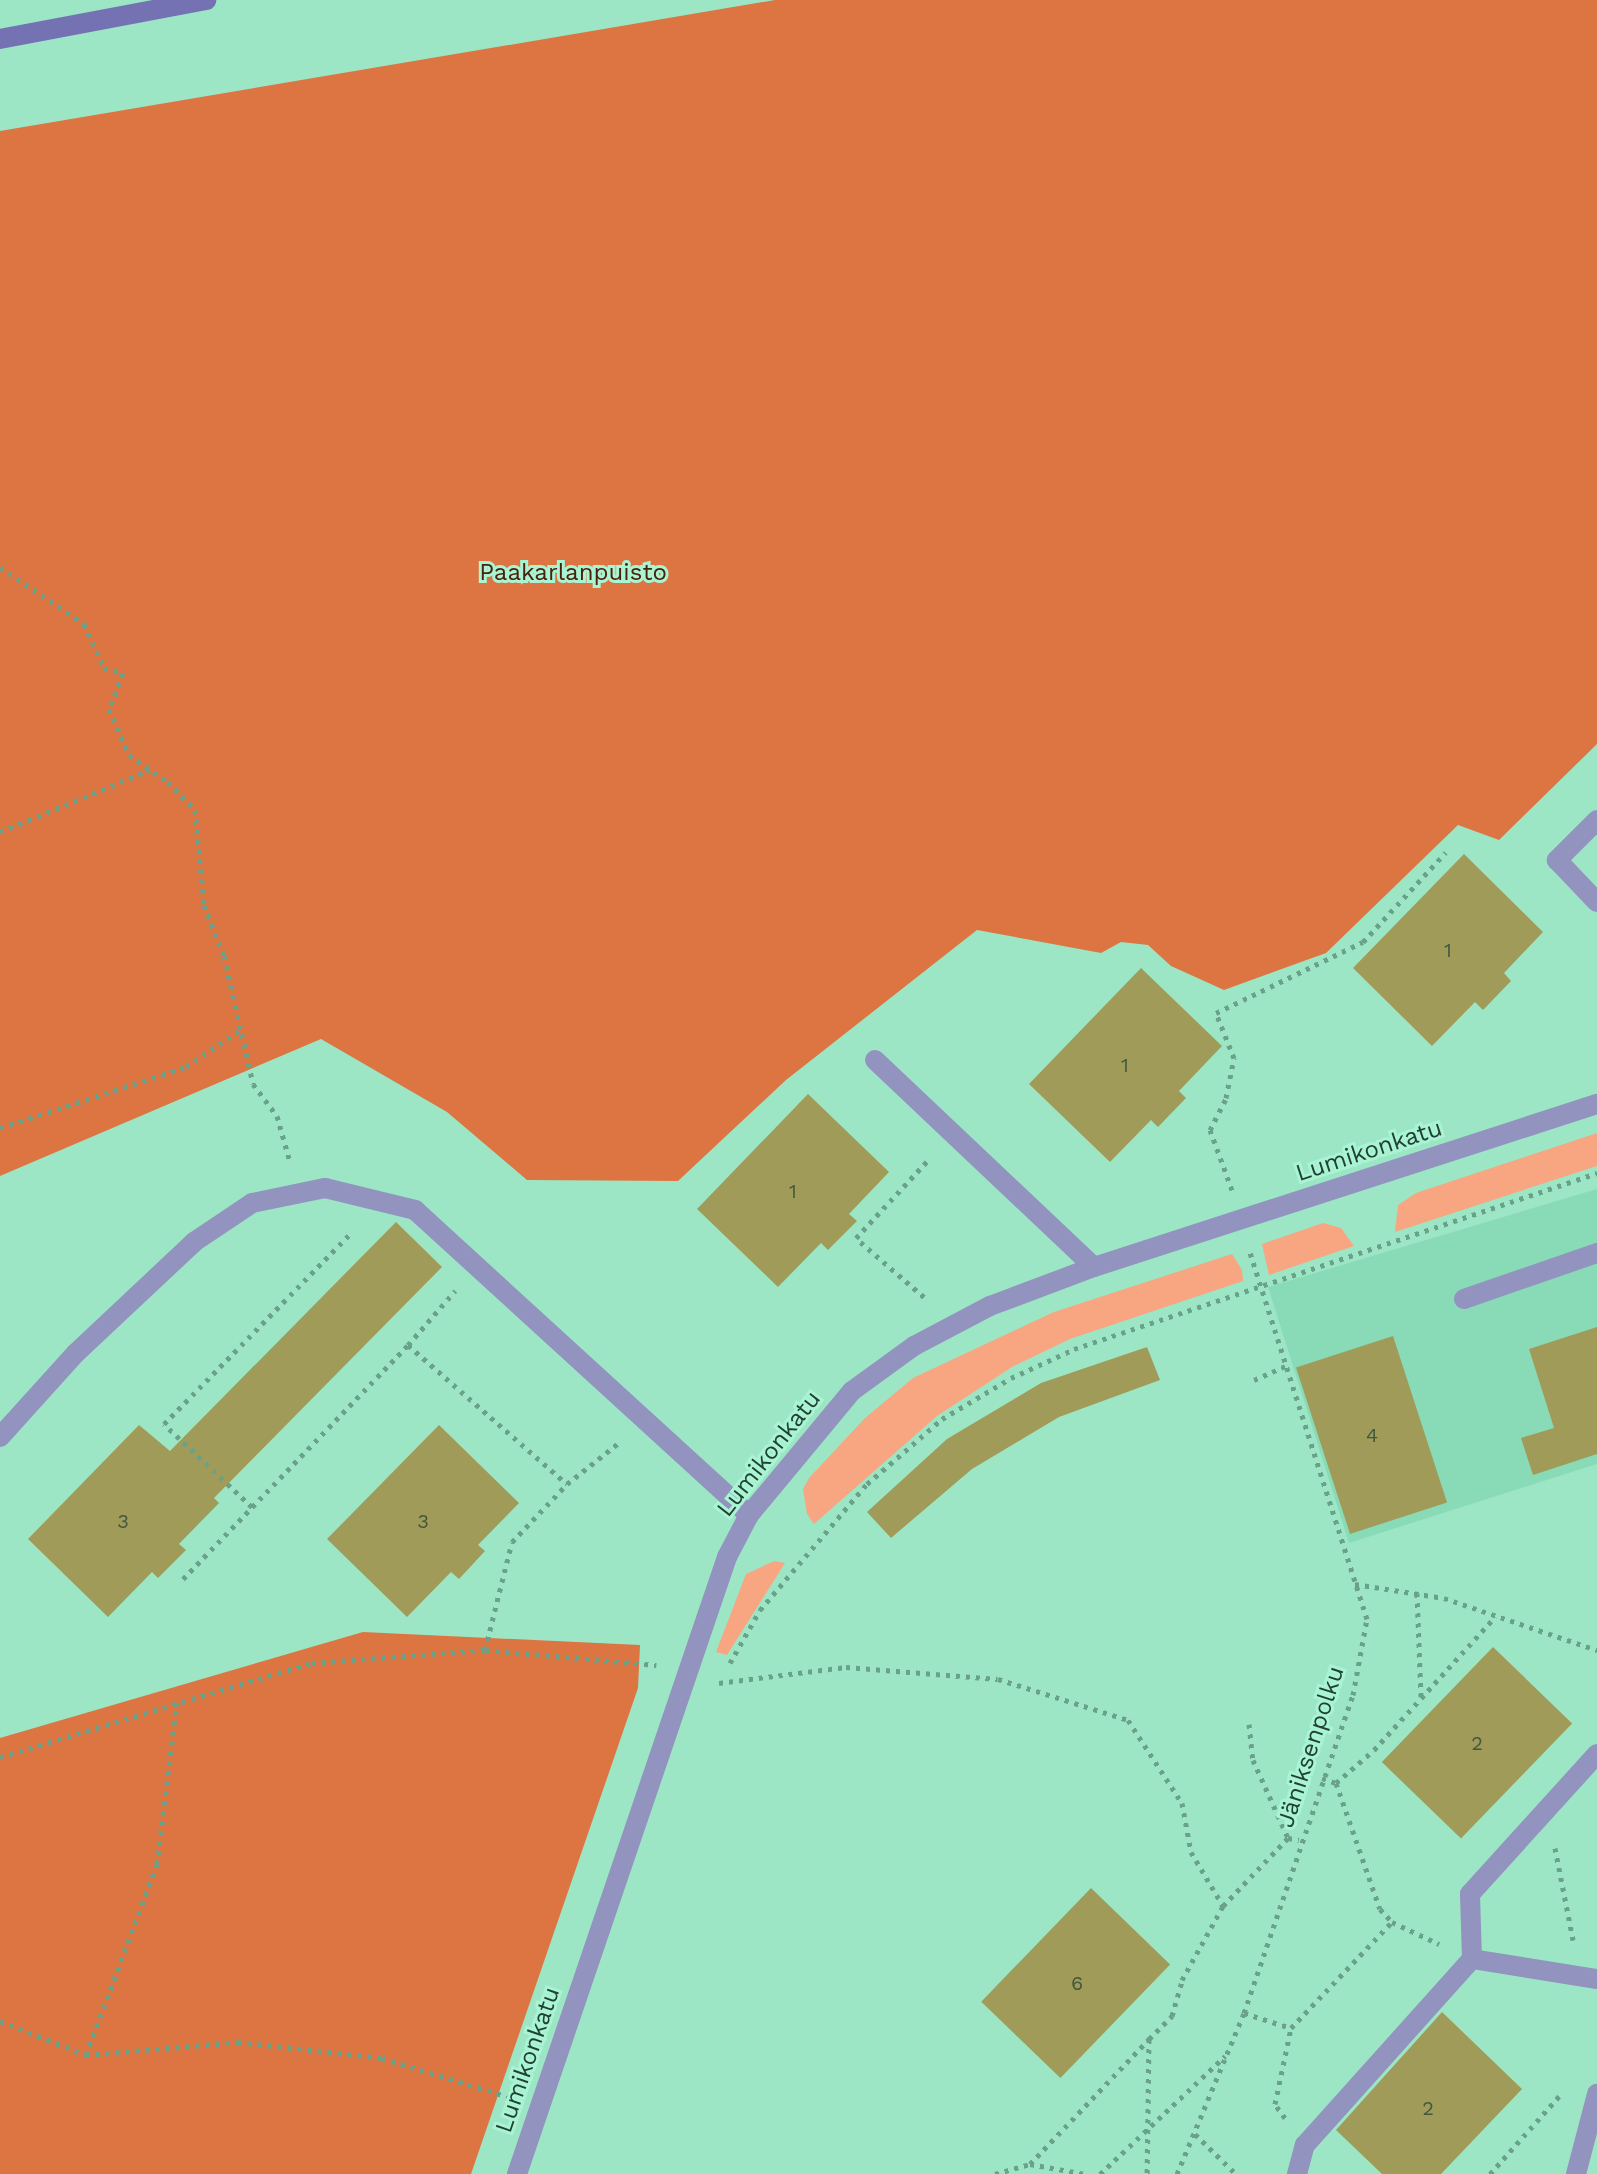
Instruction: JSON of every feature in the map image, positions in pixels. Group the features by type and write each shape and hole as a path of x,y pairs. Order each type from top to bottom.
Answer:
{"street":[{"path":"0,39 206,0"},
{"path":"1597,820 1557,860 1597,902"},
{"path":"875,1060 1094,1267"},
{"name":"Lumikonkatu","path":"517,2174 727,1557 749,1515 852,1391 914,1346 990,1306 1094,1267 1597,1104"},
{"path":"0,1437 76,1353 194,1242 252,1203 325,1188 415,1210 749,1515"},
{"path":"1464,1299 1597,1253"},
{"path":"1297,2174 1305,2145 1472,1959 1470,1894 1549,1812 1597,1754"},
{"path":"1472,1959 1588,1978"},
{"path":"1576,2174 1597,2094"}],"path":[{"path":"0,567 84,624 104,668 123,673 109,709 129,755 195,810 204,905 224,956 253,1084 277,1116 300,1194"},
{"path":"0,832 150,770"},
{"name":"Jäniksenpolku","path":"1177,2174 1244,2013 1299,1840 1353,1695 1367,1619 1210,1130 1226,1098 1234,1058 1216,1013 1363,942 1446,852"},
{"path":"0,1128 186,1067 241,1029"},
{"path":"924,1297 856,1238 953,1134"},
{"path":"713,1695 760,1610 825,1528 942,1419 1074,1349 1597,1173"},
{"path":"252,1507 164,1424 381,1202"},
{"path":"183,1579 408,1345 477,1266"},
{"path":"408,1345 567,1484"},
{"path":"1254,1380 1285,1366"},
{"path":"485,1650 512,1542 567,1484 647,1421"},
{"path":"1355,1584 1417,1593 1597,1650"},
{"path":"1417,1593 1421,1698"},
{"path":"1336,1783 1421,1698 1495,1617"},
{"path":"0,1757 311,1663 485,1650 647,1663 718,1684 846,1667 983,1678 1128,1720 1182,1803 1191,1852 1223,1906"},
{"path":"86,2055 157,1864 177,1702"},
{"path":"1249,1724 1253,1760 1288,1838"},
{"path":"1322,1778 1336,1783"},
{"path":"1336,1783 1380,1909 1392,1922 1472,1959"},
{"path":"1549,1812 1588,1978"},
{"path":"1030,2164 1172,2016 1182,1980 1223,1906 1288,1838"},
{"path":"1288,1838 1299,1840"},
{"path":"1305,2145 1275,2104 1291,2028 1392,1922"},
{"path":"1244,2013 1291,2028"},
{"path":"0,2021 86,2055 238,2042 382,2058 540,2106"},
{"path":"1147,2174 1149,2039"},
{"path":"1100,2174 1150,2130 1228,2052"},
{"path":"1490,2174 1565,2089 1576,2090"},
{"path":"1195,2134 1236,2174"},
{"path":"995,2174 1030,2164 1085,2174"}],"shaded area":[{"path":"1597,1133 1597,1166 1395,1232 1398,1205 1416,1193"},
{"path":"1597,1189 1597,1464 1349,1543 1268,1287"},
{"path":"1323,1223 1341,1228 1354,1246 1269,1275 1262,1244"},
{"path":"1232,1254 1242,1270 1243,1281 1070,1339 1012,1367 937,1416 814,1524 807,1514 803,1489 809,1478 865,1418 913,1378 1054,1312"},
{"path":"774,1561 785,1563 727,1655 716,1652 746,1574"}],"green space":[{"name":"Paakarlanpuisto","path":"775,0 1597,0 1597,744 1499,840 1458,825 1326,953 1224,990 1171,966 1148,945 1121,942 1101,953 977,930 786,1080 678,1181 527,1180 447,1112 321,1039 0,1176 0,131"},
{"path":"363,1632 640,1645 638,1688 471,2174 0,2174 0,1738"}],"building":[{"path":"1464,854 1543,932 1504,973 1511,981 1483,1010 1475,1002 1432,1046 1353,968"},
{"path":"1141,968 1222,1046 1179,1091 1186,1098 1158,1127 1151,1120 1110,1162 1029,1084"},
{"path":"808,1094 889,1172 849,1214 857,1221 828,1250 821,1243 778,1287 697,1209"},
{"path":"396,1222 442,1267 214,1498 219,1503 179,1544 186,1550 158,1578 152,1572 108,1617 28,1539 139,1425 170,1451"},
{"path":"1597,1327 1597,1454 1533,1475 1521,1438 1554,1428 1529,1349"},
{"path":"1393,1336 1447,1502 1350,1534 1296,1368"},
{"path":"1147,1347 1160,1380 1059,1417 972,1469 891,1538 867,1512 947,1439 1041,1383"},
{"path":"439,1425 519,1503 478,1545 485,1551 459,1579 451,1572 407,1617 327,1539"},
{"path":"1493,1647 1572,1723 1461,1839 1382,1762"},
{"path":"1091,1888 1170,1964 1060,2078 981,2002"},
{"path":"1442,2012 1522,2089 1441,2174 1382,2174 1336,2130"}]}
